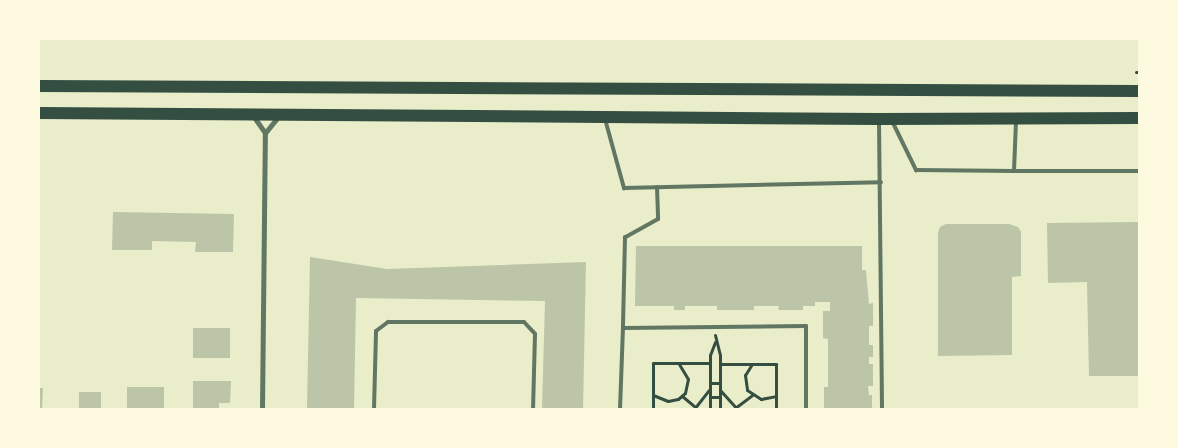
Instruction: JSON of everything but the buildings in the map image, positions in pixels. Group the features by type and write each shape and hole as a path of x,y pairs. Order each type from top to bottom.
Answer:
{"main road":[{"path":"39,86 1139,91"},
{"path":"39,113 885,119 1139,118"}],"street":[{"path":"253,114 265,133 262,409"},
{"path":"265,133 280,114"}],"lane":[{"path":"605,117 624,188 881,182"},
{"path":"885,119 916,170 1139,171"},
{"path":"882,409 881,182 885,119"},
{"path":"1014,171 1016,119"},
{"path":"620,409 625,236 658,220 657,187"},
{"path":"374,409 376,331 388,322 524,322 535,334 533,409"},
{"path":"623,328 806,326 806,409"}],"path":[{"path":"710,409 710,355 716,342 720,355 720,409"},
{"path":"653,409 653,363 710,363"},
{"path":"653,395 668,401 682,396 687,389 688,379 678,363"},
{"path":"720,364 776,364 776,409"},
{"path":"752,364 745,380 747,390 752,395 761,399 776,396"},
{"path":"710,383 720,383"},
{"path":"682,396 694,408 710,390"},
{"path":"720,390 736,409 752,395"},
{"path":"710,397 720,397"}]}
